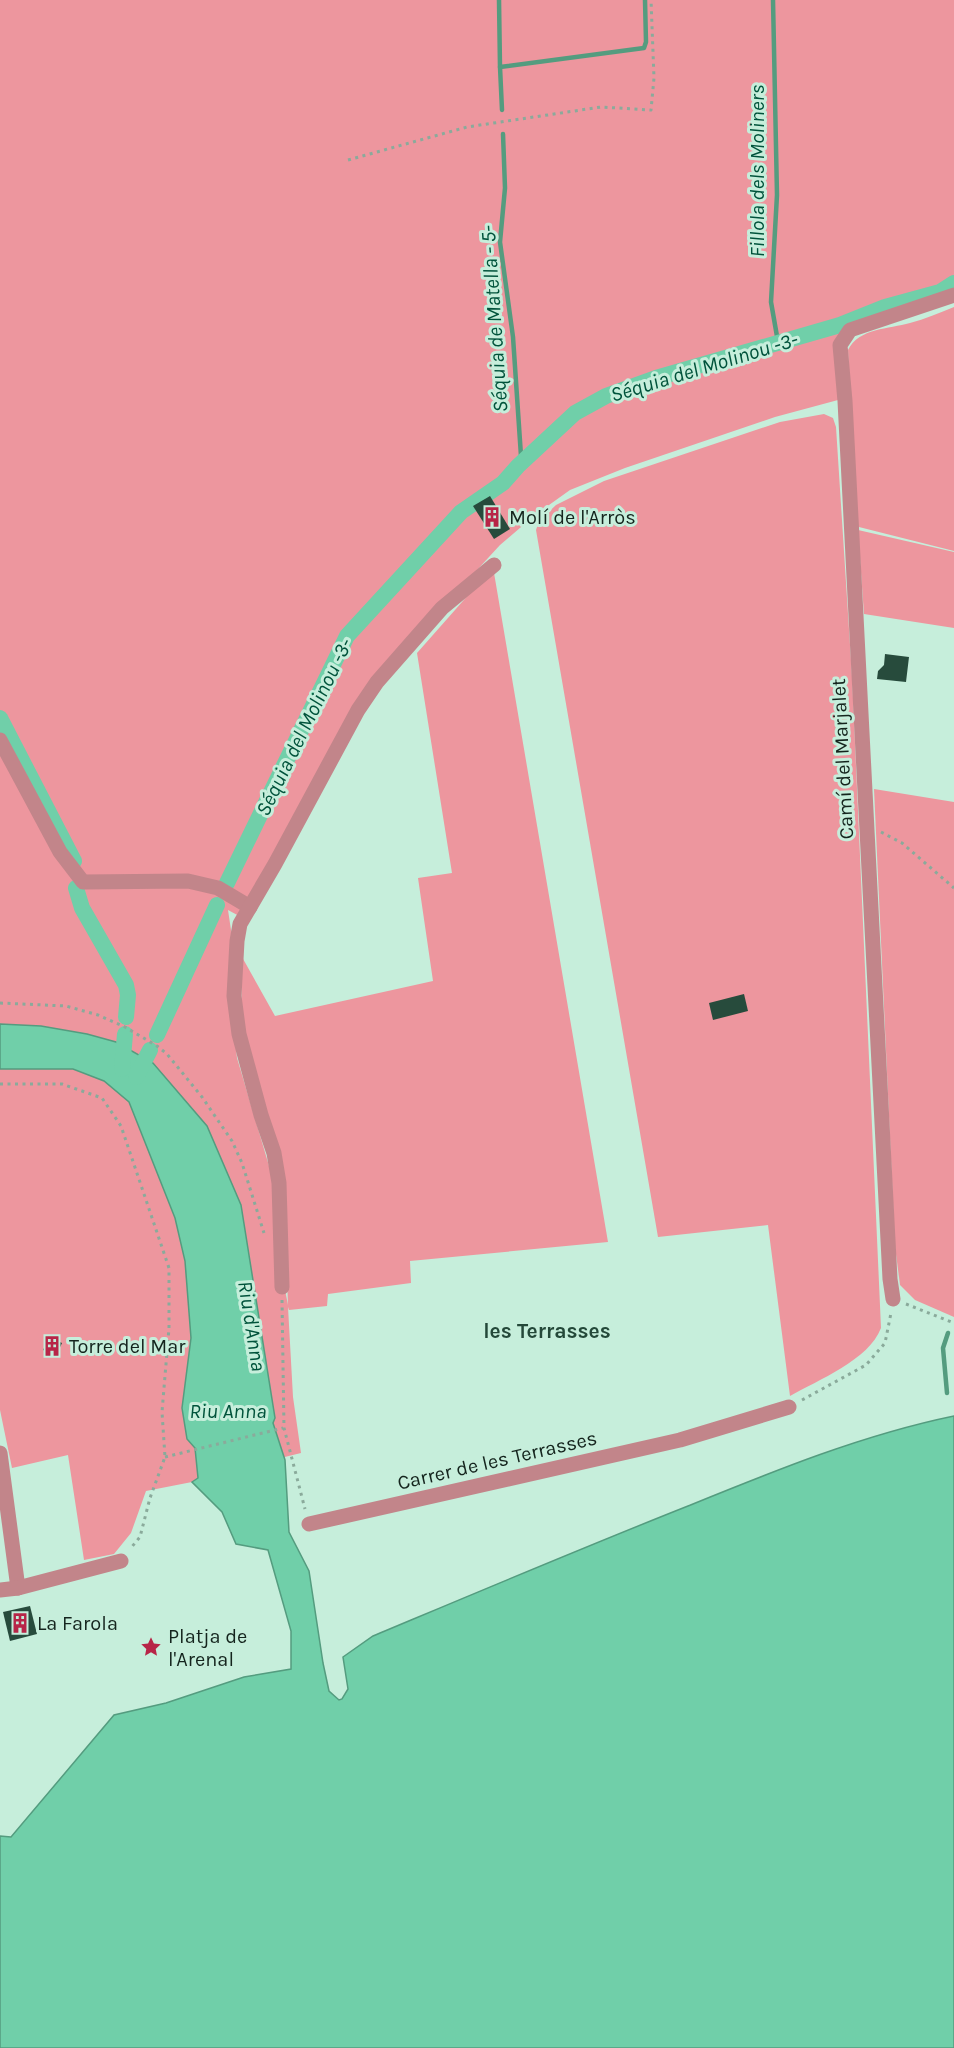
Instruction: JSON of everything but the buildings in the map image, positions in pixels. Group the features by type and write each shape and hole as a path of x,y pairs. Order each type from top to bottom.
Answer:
{"street":[{"name":"Camí del Marjalet","path":"893,1299 890,1279 845,401 840,345 850,330 954,295"},
{"path":"282,1287 279,1184 274,1153 239,1034 234,996 240,924 358,710 377,682 442,608 494,566"},
{"path":"0,740 60,852 83,882 188,881 218,888 250,907"},
{"name":"Carrer de les Terrasses","path":"309,1524 680,1440 789,1407"},
{"path":"0,1453 18,1587"},
{"path":"0,1590 121,1561"}],"path":[{"path":"348,160 466,128 601,107 651,110 654,78 651,0"},
{"path":"866,823 902,843 954,888"},
{"path":"0,1003 66,1006 98,1015 125,1027 167,1054 202,1097 232,1141 242,1163 267,1242"},
{"path":"0,1084 62,1084 102,1098 121,1126 170,1268 169,1328 162,1412 165,1457 150,1498 140,1537 121,1561"},
{"path":"282,1287 284,1428 309,1524"},
{"path":"789,1407 866,1365 885,1343 893,1299 954,1323"},
{"path":"165,1457 284,1428"}],"shaded area":[{"path":"0,0 954,0 954,294 847,328 838,400 775,417 625,468 570,490 535,515 500,545 376,680 241,917 228,910 231,930 230,999 237,1058 272,1176 276,1245 288,1305 283,1165 241,1033 242,957 275,1016 433,981 418,878 452,873 417,653 493,567 608,1242 410,1261 411,1283 328,1294 327,1306 289,1310 288,1307 293,1397 301,1453 198,1478 192,1482 146,1491 131,1533 114,1554 84,1560 68,1455 12,1468 0,1410"},
{"path":"954,307 954,551 855,526 848,350 859,337 867,333 916,321"},
{"path":"824,414 833,418 836,427 852,676 881,1328 866,1350 842,1368 790,1396 768,1225 658,1237 536,530 539,521 556,505 604,481 780,422"},
{"path":"858,530 954,552 954,628 864,614"},
{"path":"874,789 954,802 954,1317 915,1300 900,1285 895,1246"}],"water":[{"path":"0,1024 41,1026 116,1042 153,1063 207,1126 241,1205 275,1418 273,1423 285,1460 289,1532 309,1571 329,1691 339,1700 348,1689 343,1657 373,1636 786,1467 886,1433 954,1416 954,2048 0,2048 0,1836 11,1837 114,1715 166,1703 244,1677 291,1669 291,1631 268,1550 236,1544 222,1512 192,1482 198,1478 195,1448 187,1439 182,1408 191,1338 185,1261 175,1218 129,1102 104,1081 73,1069 0,1069"}],"waterway":[{"path":"499,0 500,67"},
{"name":"Séquia de Matella - 5-","path":"502,110 500,67 644,48 646,42 645,0"},
{"name":"Fillola dels Moliners","path":"773,0 777,195 771,302 778,342"},
{"name":"Séquia de Matella - 5-","path":"503,134 505,188 500,242 513,337 521,456 518,466"},
{"name":"Séquia del Molinou -3-","path":"227,883 347,636 461,512 503,483 575,413 606,396 656,378 840,325 885,307 940,292 954,283"},
{"path":"0,718 74,861"},
{"path":"76,888 82,908 126,985 128,995 126,1017"},
{"name":"Séquia del Molinou -3-","path":"157,1035 217,905"},
{"path":"122,1069 125,1034"},
{"name":"Séquia del Molinou -3-","path":"136,1077 150,1050"},
{"path":"947,1393 943,1348 948,1333"}],"place":[{"name":"Molí de l'Arròs","path":"492,517"},
{"name":"Torre del Mar","path":"52,1346"},
{"name":"La Farola","path":"20,1623"},
{"name":"Platja de l'Arenal","path":"151,1647"}],"district":[{"name":"les Terrasses","path":"547,1331"}],"water label":[{"name":"Riu d'Anna","path":"252,1326"},
{"name":"Riu Anna","path":"228,1411"}]}
